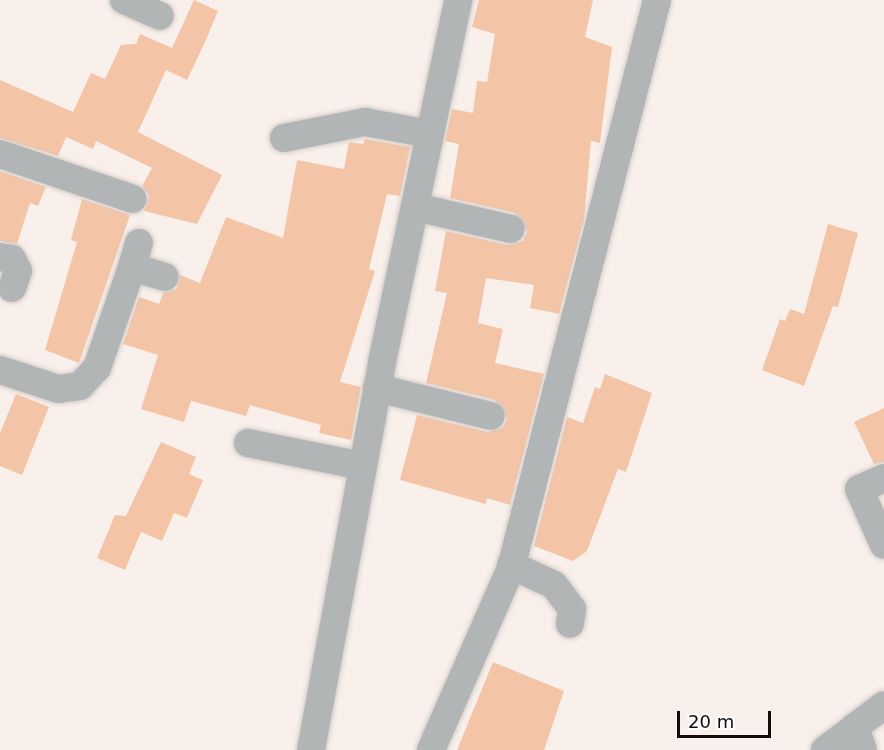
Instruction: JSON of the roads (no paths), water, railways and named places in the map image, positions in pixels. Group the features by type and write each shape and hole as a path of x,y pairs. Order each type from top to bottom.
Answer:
{"street":[{"path":"124,0 160,16"},
{"path":"311,750 377,387 458,0"},
{"path":"431,750 511,565 657,0"},
{"path":"284,138 365,122 430,134"},
{"path":"0,154 133,199"},
{"path":"415,207 512,229"},
{"path":"0,370 59,389 80,386 97,368 135,255 164,277"},
{"path":"0,257 12,259 18,272 12,288"},
{"path":"377,387 491,416"},
{"path":"248,443 363,466"},
{"path":"884,478 859,489 884,545"},
{"path":"511,565 554,585 572,609 570,624"},
{"path":"825,750 859,739 884,705"}]}
